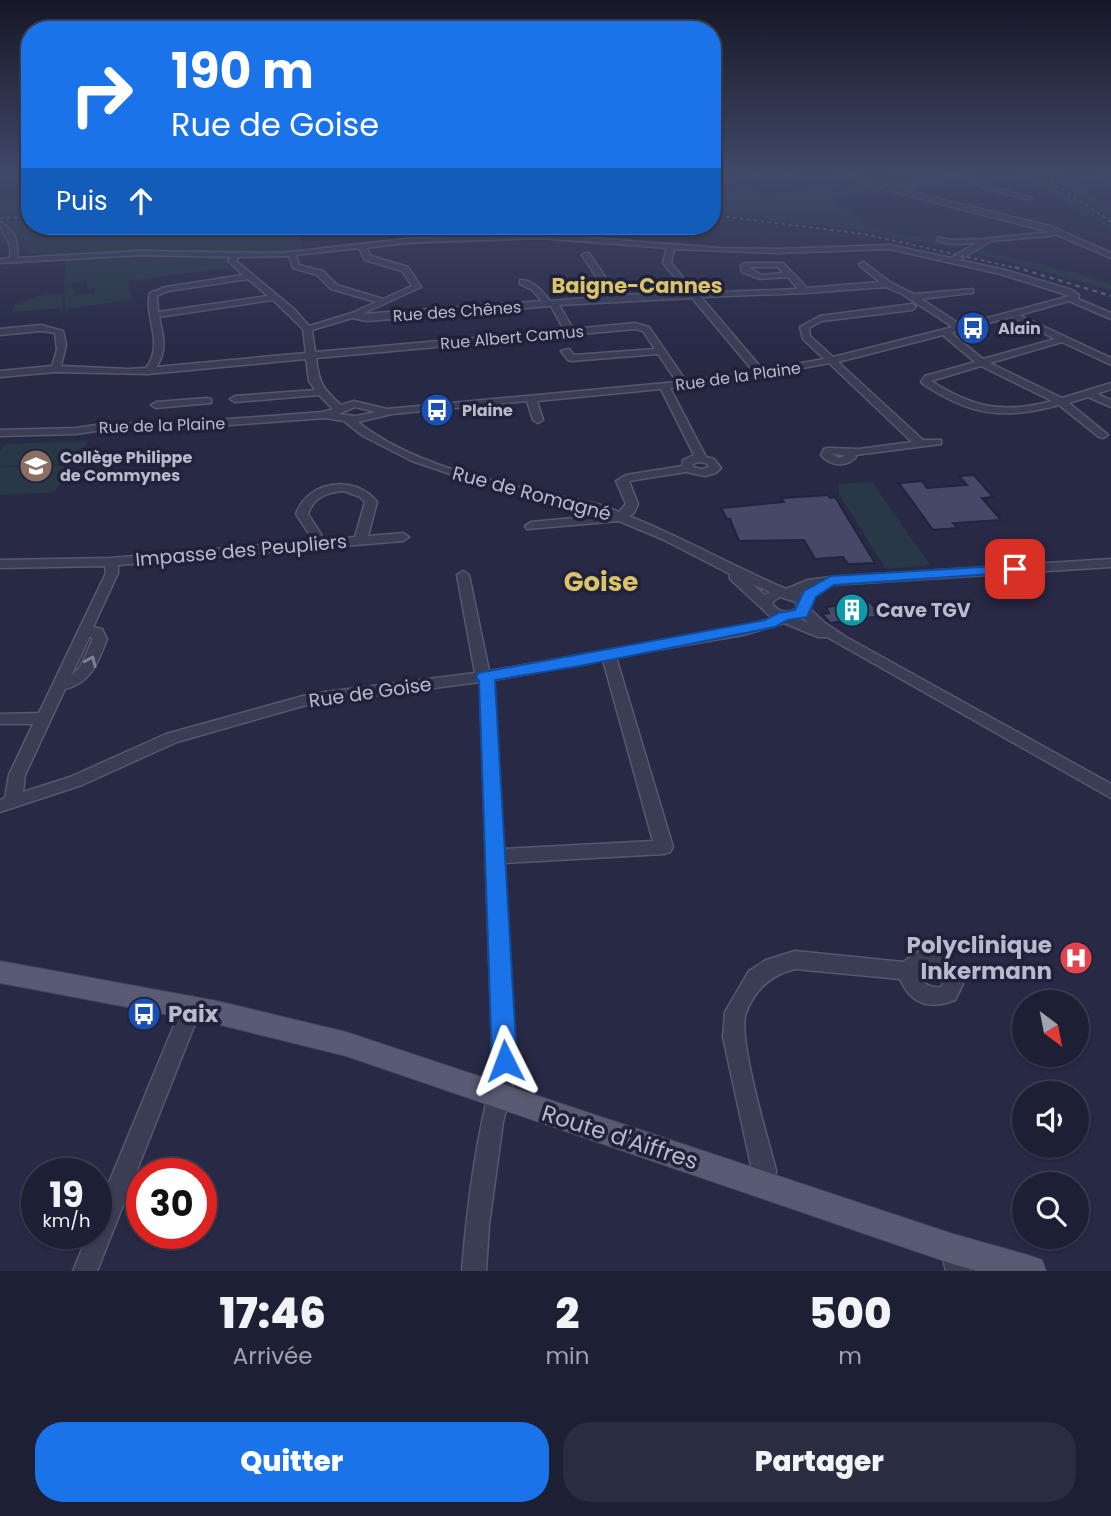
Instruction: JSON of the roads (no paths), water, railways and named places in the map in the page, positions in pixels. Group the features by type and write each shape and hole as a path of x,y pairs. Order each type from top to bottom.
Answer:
{"main road":[{"name":"Route d'Aiffres","path":"0,972 192,1006 283,1026 346,1044 763,1185 955,1260 1031,1271"}],"street":[{"path":"8,232 15,254 13,260"},
{"path":"950,262 984,242 998,238 1055,234 1081,241 1110,254"},
{"path":"0,264 13,260 140,253 292,255 417,240 492,237 549,236 671,247 776,251 890,247 1015,276 1069,292 1074,298 1111,316"},
{"path":"492,237 492,251"},
{"path":"941,239 953,242 984,242"},
{"path":"1051,244 1070,243 1111,262"},
{"path":"352,316 414,290 416,285 405,268 368,258 361,246"},
{"path":"671,247 667,263 761,374"},
{"path":"1095,255 1110,254"},
{"path":"292,255 296,266 320,273 330,286 384,302"},
{"path":"586,255 615,298"},
{"path":"236,256 232,261 275,297 307,329 312,371 325,396"},
{"path":"863,264 912,302 961,329"},
{"path":"788,275 805,291"},
{"path":"148,371 161,351 153,295 160,290 250,276"},
{"path":"523,282 535,288 551,303 570,332"},
{"name":"Rue des Chênes","path":"307,329 352,316 366,318 615,298 693,293 805,291 887,284"},
{"path":"921,444 803,332 807,324 820,319 970,291"},
{"path":"155,315 275,297"},
{"name":"Rue de la Plaine","path":"0,433 76,431 109,426 163,427 368,413 684,385 831,361 1074,298"},
{"path":"1013,315 1111,362"},
{"name":"Rue Albert Camus","path":"0,374 55,369 114,373 148,371 642,327 662,351 684,385"},
{"path":"0,332 48,328 59,331 62,335 61,356 55,369"},
{"path":"946,333 981,362 1060,401 1103,435"},
{"path":"1063,339 928,378 926,382 973,407 987,411 1027,412 1111,386"},
{"path":"587,357 662,351"},
{"path":"531,526 621,517 630,510 632,504 622,481 625,478 688,468 700,473 713,470 713,463 701,458 665,387"},
{"path":"1088,393 1111,404"},
{"path":"235,399 325,396 354,404 368,413 365,427 375,437"},
{"name":"Rue de Romagné","path":"325,396 342,414 375,437 416,459 463,475 543,494 621,517 727,568 799,597 820,626 841,640"},
{"path":"532,400 538,420"},
{"path":"156,405 207,401"},
{"path":"163,427 173,404"},
{"path":"342,414 354,404"},
{"path":"848,452 937,442"},
{"path":"316,545 315,534 304,519 304,504 314,495 337,489 358,491 371,502 372,511 362,530 361,541"},
{"name":"Impasse des Peupliers","path":"7,804 17,775 60,685 77,681 85,674 100,639 97,632 86,631 112,573 111,562 403,537"},
{"path":"0,565 111,562"},
{"path":"754,627 763,620 774,594 786,593 813,583 1111,564"},
{"name":"Rue de Romagné","path":"727,568 767,606 798,624 841,640"},
{"path":"463,575 484,677 487,680 505,1061 477,1225 474,1271"},
{"path":"805,608 809,594 831,581"},
{"name":"Rue de Goise","path":"7,804 76,781 173,738 265,711 332,695 484,677 754,627 805,608"},
{"path":"841,640 1111,792"},
{"path":"494,857 664,847 608,654"},
{"path":"0,719 44,718"},
{"path":"763,1185 764,1170 733,1037 735,1013 756,977 773,965 795,960 909,971"},
{"path":"85,1271 192,1006"}],"railway":[{"path":"851,232 1021,269"},
{"path":"1015,267 1111,296"}],"place":[{"name":"Alain","path":"973,328"},
{"name":"Plaine","path":"437,410"},
{"name":"Collège Philippe de Commynes","path":"36,466"},
{"name":"Cave TGV","path":"852,610"},
{"name":"Polyclinique Inkermann","path":"1076,958"},
{"name":"Paix","path":"144,1014"}],"district":[{"name":"Baigne-Cannes","path":"637,286"},
{"name":"Goise","path":"601,582"}]}
